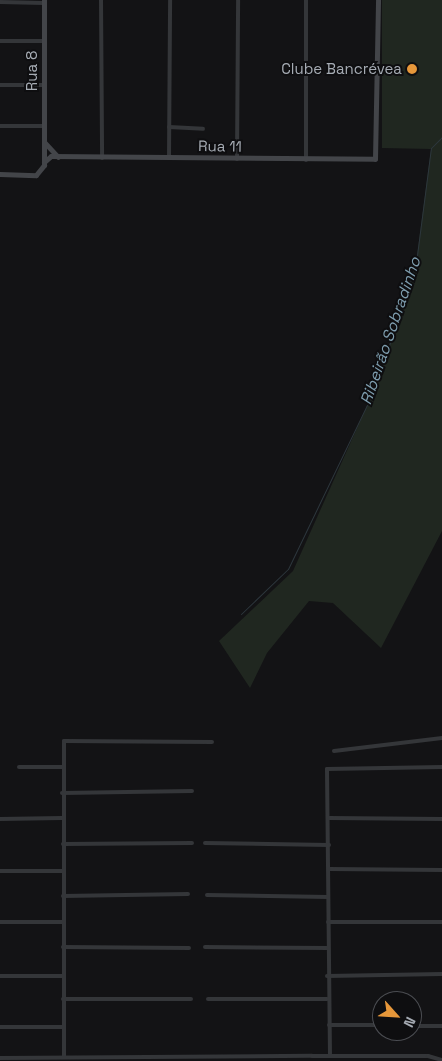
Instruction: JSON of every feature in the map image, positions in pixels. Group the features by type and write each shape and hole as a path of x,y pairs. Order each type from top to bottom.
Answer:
{"street":[{"path":"101,0 102,158"},
{"path":"168,158 170,0"},
{"path":"237,159 238,0"},
{"path":"306,0 306,160"},
{"name":"Rua 11","path":"58,157 376,159 378,153 378,0"},
{"path":"0,2 44,2"},
{"name":"Rua 8","path":"44,2 45,143"},
{"path":"0,41 44,41"},
{"path":"0,85 44,85"},
{"path":"0,126 44,126"},
{"path":"169,127 203,129"},
{"path":"45,143 58,157"},
{"path":"0,174 36,175 42,171 45,143"},
{"path":"44,162 49,156 58,157"},
{"path":"334,751 442,738"},
{"path":"64,1058 62,1027 62,871 64,844 62,793 64,741 212,742"},
{"path":"19,767 63,768"},
{"path":"330,1056 327,999 329,818 327,769 442,767"},
{"path":"62,793 192,792"},
{"path":"0,819 62,818"},
{"path":"329,818 442,819"},
{"path":"64,844 192,843"},
{"path":"205,843 329,845"},
{"path":"329,869 442,870"},
{"path":"0,871 62,871"},
{"path":"63,896 188,894"},
{"path":"206,896 328,896"},
{"path":"0,922 62,922"},
{"path":"328,922 442,922"},
{"path":"205,947 328,948"},
{"path":"63,948 189,948"},
{"path":"327,976 442,974"},
{"path":"0,976 63,976"},
{"path":"63,999 191,999"},
{"path":"208,999 327,999"},
{"path":"329,1025 372,1025"},
{"path":"422,1026 442,1026"},
{"path":"0,1027 62,1027"},
{"path":"428,1056 431,1061"},
{"path":"0,1058 208,1059 428,1056 442,1060"}],"shaded area":[{"path":"382,0 442,0 442,531 381,648 333,603 309,601 267,653 250,688 219,641 293,571 375,388 416,263 431,149 382,148"}],"waterway":[{"name":"Ribeirão Sobradinho","path":"241,614 288,569 375,388 416,263 431,148 442,137"}],"place":[{"name":"Clube Bancrévea","path":"412,69"}]}
